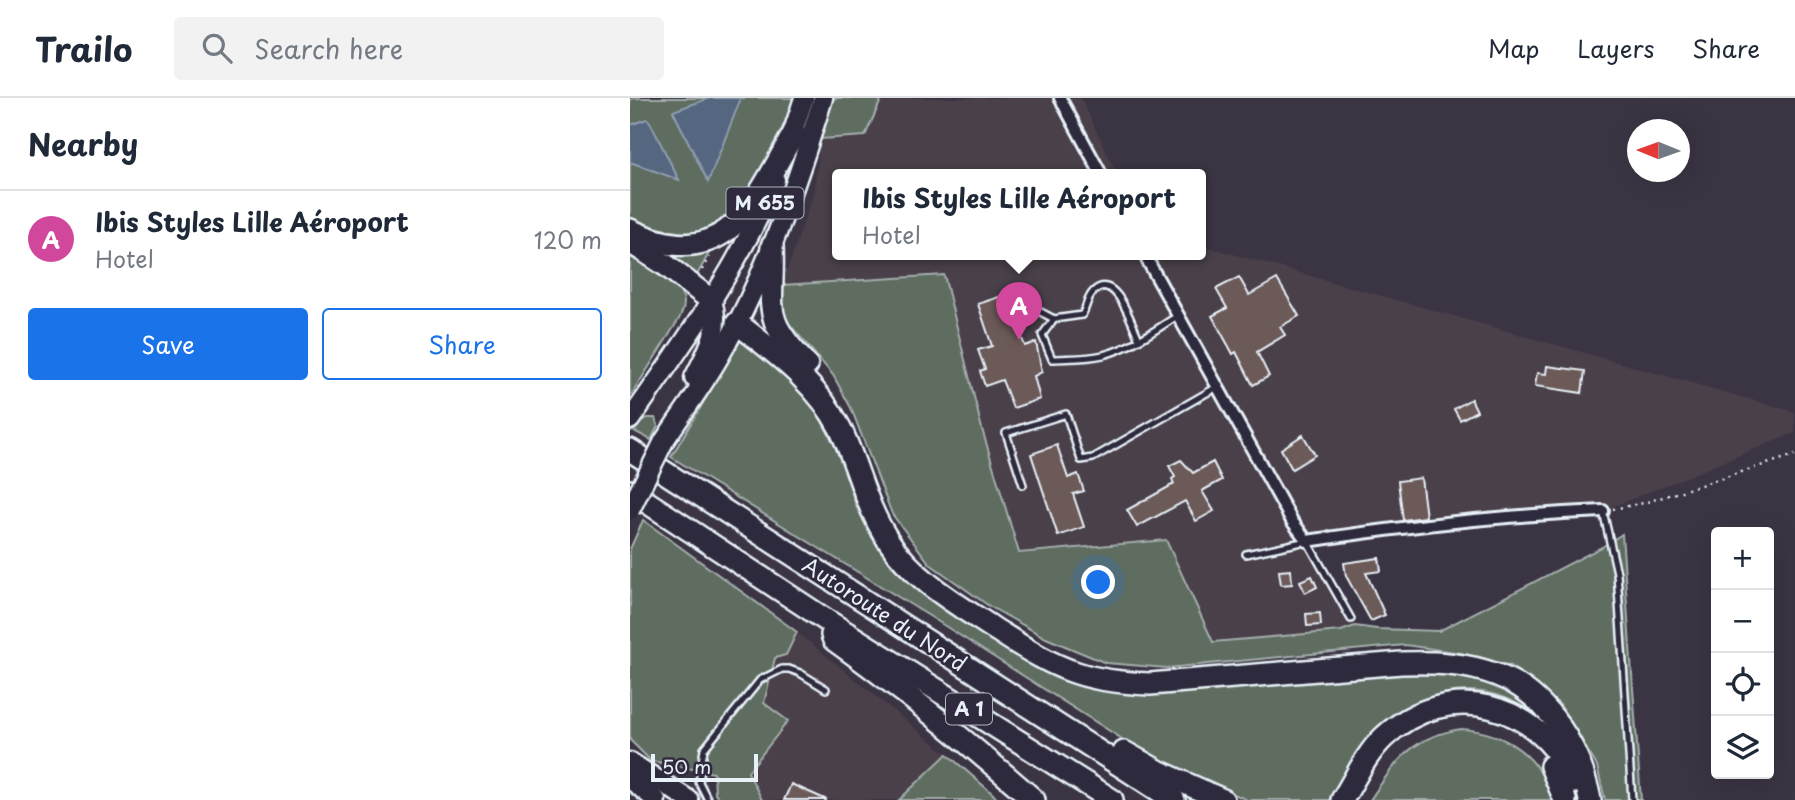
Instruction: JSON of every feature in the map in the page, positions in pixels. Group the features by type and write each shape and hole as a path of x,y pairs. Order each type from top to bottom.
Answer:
{"highway":[{"path":"630,230 647,238 673,244 701,242 734,226 752,206 794,133"},
{"path":"630,242 693,285 712,302"},
{"path":"772,246 772,313 775,324 787,344 814,372 814,388"},
{"path":"737,323 814,388 841,430 873,514 900,556 931,585 1029,651 1087,676 1122,683 1150,684 1401,663 1440,663 1478,669 1514,684 1556,721 1576,754 1590,800"},
{"name":"Autoroute du Nord","path":"630,450 1174,800"},
{"name":"Autoroute du Nord","path":"630,491 826,620 1112,800"},
{"path":"826,620 834,640 881,673 1034,800"},
{"path":"1342,800 1373,750 1391,731 1430,709 1465,704 1487,706 1508,713 1536,730 1553,745 1564,761 1580,800"},
{"path":"1356,800 1385,756 1404,737 1430,724 1460,718 1493,723 1526,738 1541,751 1552,767 1564,800"},
{"path":"1088,744 1107,741 1158,771 1223,800"},
{"path":"981,754 988,771 1017,800"}],"main road":[{"name":"M 655","path":"630,420 712,302 756,225 794,133 804,98"},
{"name":"M 655","path":"630,510 664,442 722,353 737,323 772,246 823,98"},
{"path":"712,302 737,323"},
{"path":"664,442 715,332 712,302"},
{"path":"630,752 663,795"},
{"path":"630,762 663,795"},
{"path":"630,779 663,795 689,800"}],"street":[{"path":"1060,98 1098,169"},
{"path":"1147,260 1292,521 1307,541 1452,522 1544,513 1603,511"}],"lane":[{"path":"1016,299 1054,319 1082,315 1096,288 1113,288 1139,339"},
{"path":"1054,319 1042,335 1052,359 1100,356 1124,348 1177,316"},
{"path":"1023,485 1006,433 1066,414 1081,460 1093,458 1217,387"},
{"path":"1603,511 1617,573 1632,800"},
{"path":"1246,554 1307,541 1351,619"},
{"path":"708,800 699,782 704,749 760,680 789,669 826,689"}],"path":[{"path":"693,285 716,245 714,237"},
{"path":"1603,511 1644,503 1795,455"}],"shaded area":[{"path":"882,98 1081,98 1115,169 832,169 832,260 1206,260 1206,246 1795,412 1795,433 1602,511 1308,542 1355,626 1341,631 1213,642 1166,540 1019,554 982,429 852,282 782,285 813,195 821,139 865,136"},
{"path":"797,632 947,754 899,800 762,800 748,772 788,721 764,703 775,658 786,655"}],"green space":[{"path":"794,98 766,162 740,203 727,217 712,227 696,232 677,232 630,217 630,100"},
{"path":"833,98 882,98 865,136 821,139"},
{"path":"714,244 696,277 659,247"},
{"path":"630,256 675,286 684,303 679,319 630,397"},
{"path":"944,275 982,429 1019,553 1166,540 1213,642 1341,631 1355,626 1439,631 1602,547 1622,534 1641,800 1605,800 1597,766 1560,705 1511,666 1461,653 1405,645 1167,668 1106,663 1046,638 989,606 930,564 892,514 851,408 833,375 785,319 781,305 782,285"},
{"path":"741,339 777,367 802,392 818,414 841,457 856,506 878,547 892,566 925,595 1057,675 1436,672 1467,676 1495,684 1521,700 1534,713 1496,695 1478,692 1442,694 1425,699 1392,716 1378,728 1356,755 1330,800 1247,800 1146,754 671,457"},
{"path":"655,418 658,426 651,440 632,430 641,420"},
{"path":"643,520 797,632 786,655 775,658 764,703 788,721 748,772 762,800 720,800 715,794 714,773 651,761 630,740 630,549"},
{"path":"1461,729 1493,735 1519,749 1539,771 1553,800 1370,800 1397,762 1417,744"},
{"path":"947,754 993,794 998,800 899,800"}],"water":[{"path":"710,98 741,98 708,182 673,111"},
{"path":"647,119 679,180 630,162 630,125"}],"building":[{"path":"1239,277 1249,295 1277,279 1299,316 1280,327 1285,335 1257,352 1269,376 1253,385 1236,352 1233,354 1212,316 1227,308 1216,289"},
{"path":"1005,295 1025,346 1036,342 1042,372 1034,376 1040,399 1013,408 1002,380 985,386 980,371 985,369 978,350 992,346 978,304"},
{"path":"1547,366 1585,371 1582,393 1535,386 1537,373 1546,374"},
{"path":"1471,399 1477,411 1460,420 1454,409"},
{"path":"1303,435 1315,455 1292,469 1281,449"},
{"path":"1057,445 1068,478 1078,474 1084,491 1073,494 1084,527 1058,536 1031,454"},
{"path":"1181,460 1193,473 1213,462 1222,480 1202,491 1214,511 1196,521 1185,501 1137,527 1127,510 1174,484 1172,479 1175,477 1169,466"},
{"path":"1421,478 1426,517 1403,520 1398,481"},
{"path":"1379,558 1381,571 1366,573 1385,615 1371,621 1346,576 1344,563"},
{"path":"1291,570 1292,584 1281,585 1279,571"},
{"path":"1312,576 1317,587 1305,593 1300,581"},
{"path":"1320,613 1321,625 1307,626 1306,614"},
{"path":"791,784 827,800 784,800"}],"place":[{"name":"Ibis Styles Lille Aéroport","path":"1019,340"}]}
